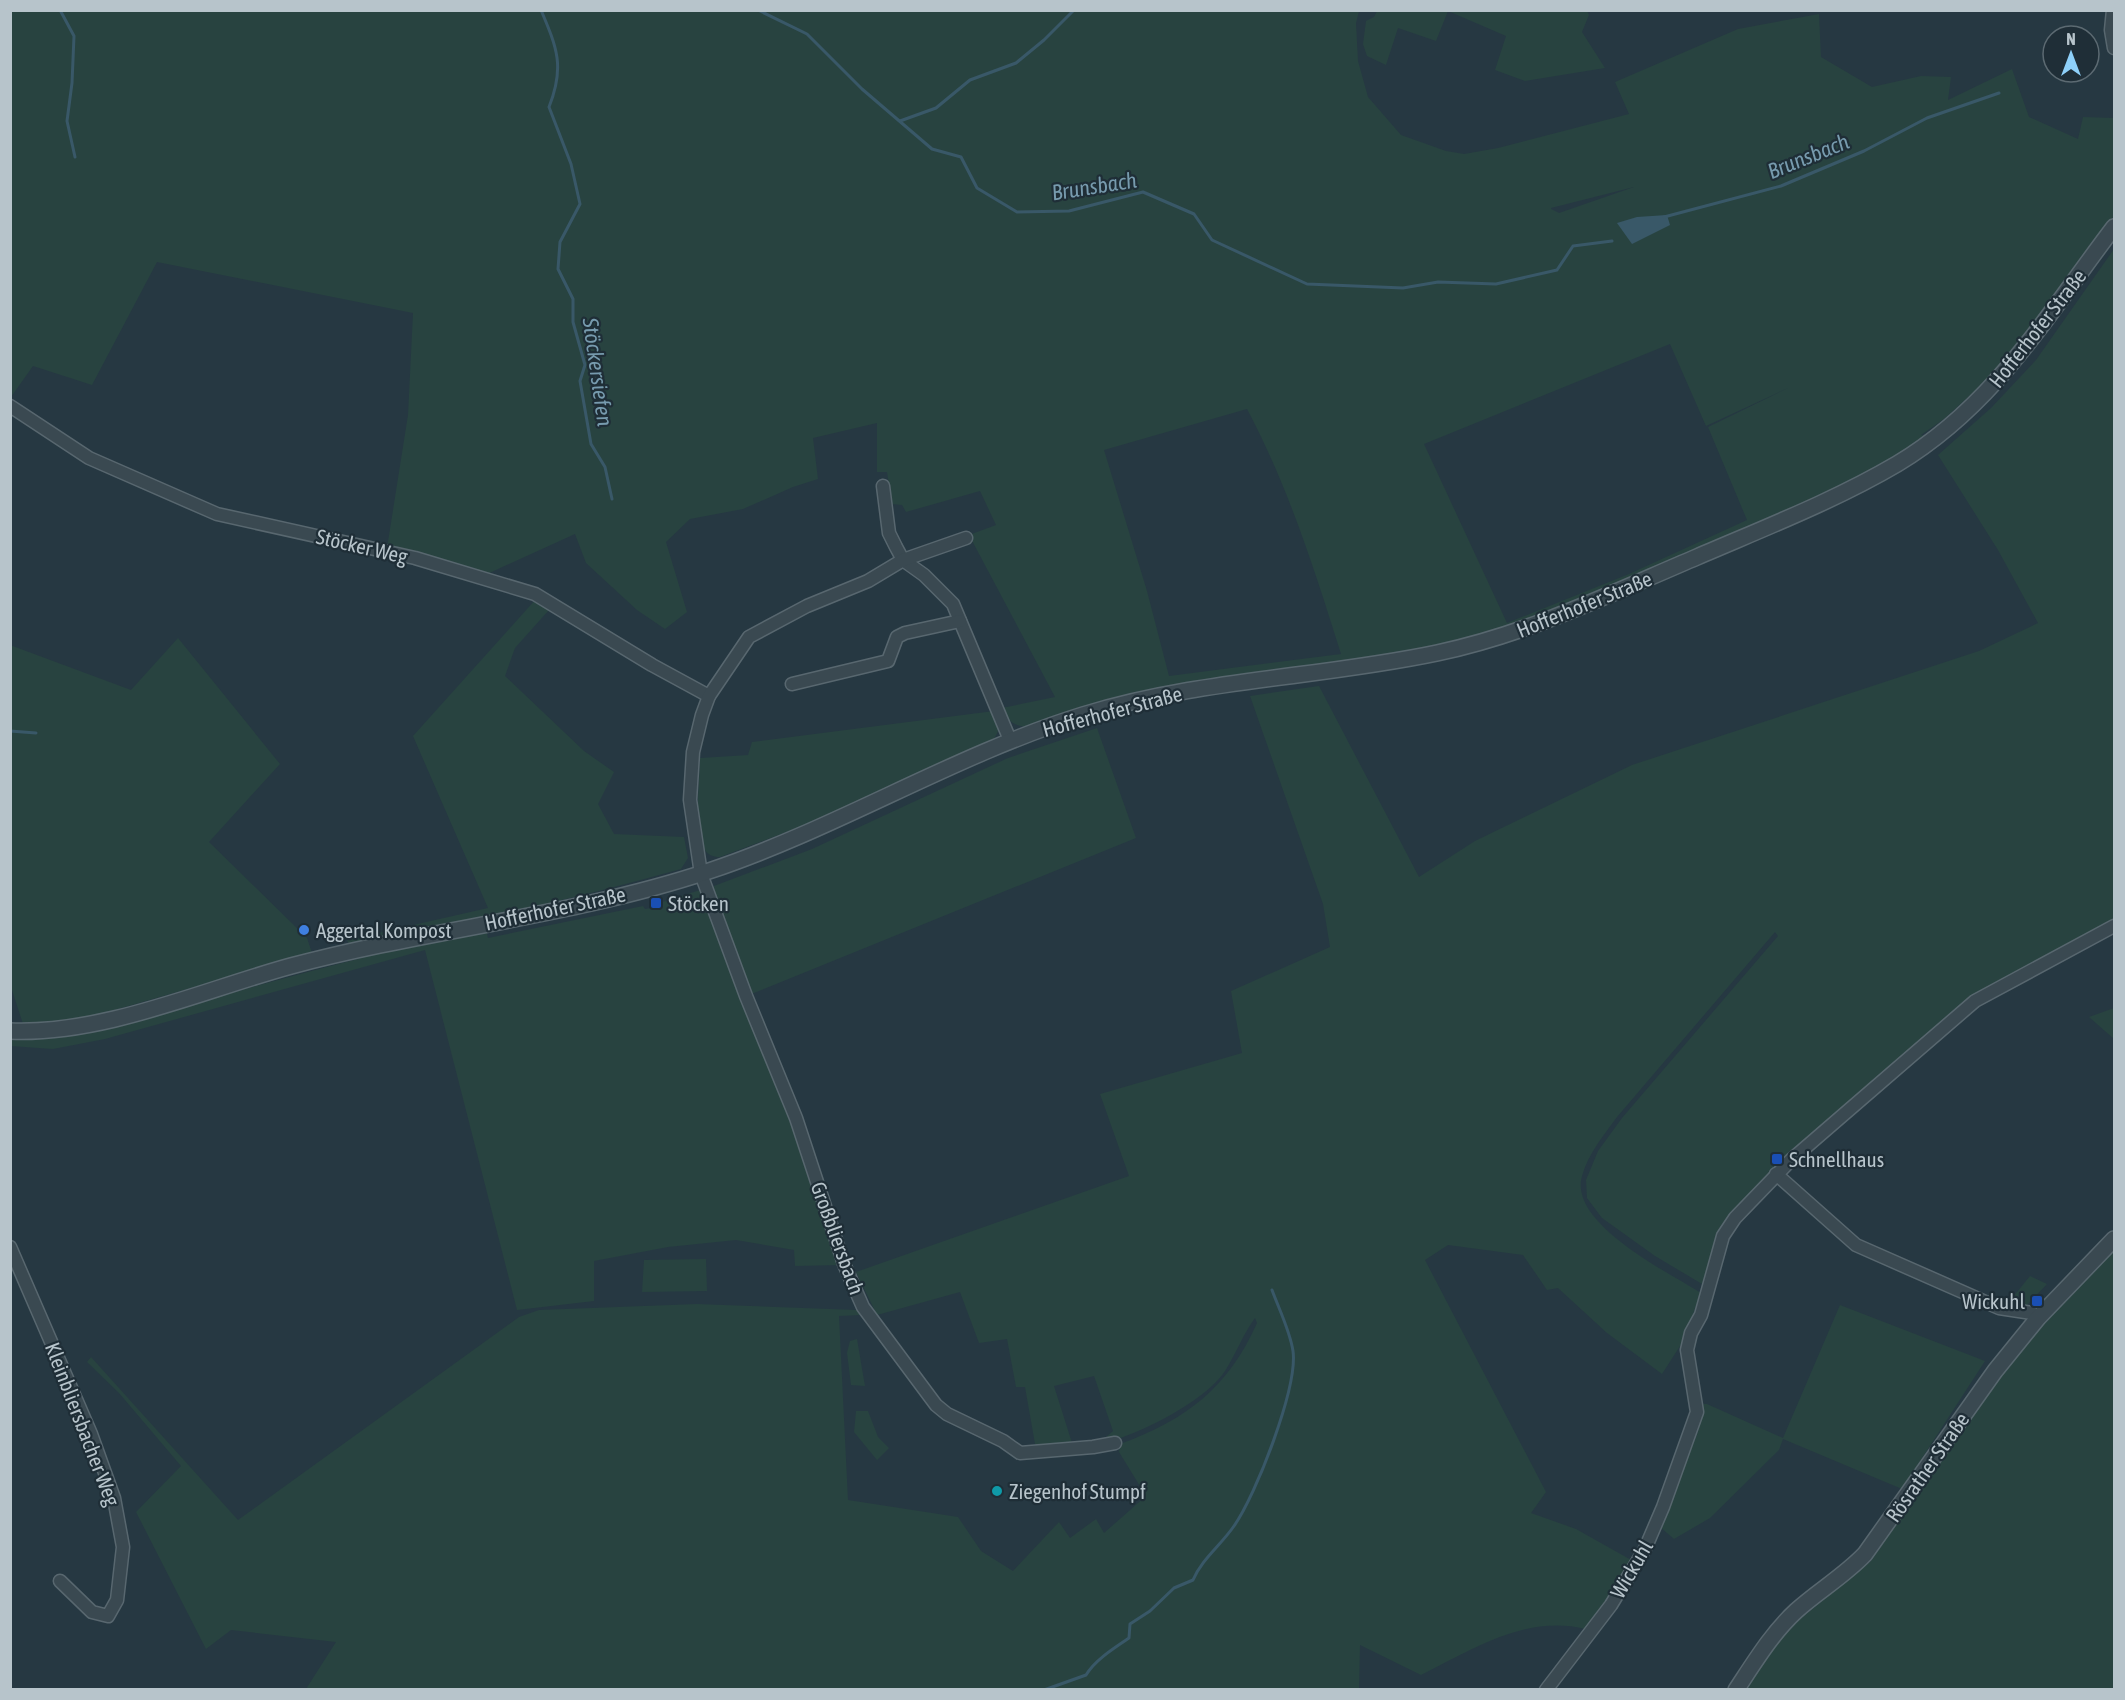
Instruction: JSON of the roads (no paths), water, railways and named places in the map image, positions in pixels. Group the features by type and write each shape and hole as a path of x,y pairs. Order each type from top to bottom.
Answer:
{"street":[{"path":"2113,10 2111,30 2115,48"},
{"name":"Hofferhofer Straße","path":"10,1031 46,1031 97,1023 326,958 416,936 588,904 701,874 795,838 1010,740 1082,715 1169,693 1387,662 1484,642 1570,611 1830,499 1915,453 1979,400 2028,346 2115,227"},
{"name":"Stöcker Weg","path":"10,406 89,458 218,514 415,558 535,594 651,665 709,696"},
{"path":"883,486 889,533 903,560 939,589 953,604 1010,740"},
{"path":"701,874 690,800 693,752 709,696 753,634 815,602 868,581 903,560 966,538"},
{"path":"792,684 888,661 897,638 905,633 960,621"},
{"name":"Großbliersbach","path":"701,874 746,996 782,1081 844,1264 863,1307 936,1405 947,1414 1003,1441 1020,1453 1115,1443"},
{"name":"Wickuhl","path":"1546,1689 1594,1629 1646,1549 1695,1422 1697,1404 1687,1350 1691,1333 1701,1315 1723,1236 1735,1218 1776,1174 1975,1000 2115,926"},
{"path":"1776,1174 1856,1245 1999,1308 2032,1313 2038,1318"},
{"name":"Rösrather Straße","path":"1736,1689 1779,1629 1796,1611 1852,1568 1865,1554 1995,1371 2038,1318 2115,1239"},
{"name":"Kleinbliersbacher Weg","path":"10,1247 103,1465 122,1529 123,1547 117,1600 108,1616 92,1612 60,1581"}],"water":[{"path":"1667,215 1670,225 1632,244 1617,223 1637,217"}],"waterway":[{"path":"60,10 74,36 72,83 67,121 75,157"},
{"name":"Stöckersiefen","path":"541,10 555,47 558,69 549,107 571,164 580,204 560,242 558,269 573,299 573,322 585,365 580,381 591,444 605,467 612,499"},
{"name":"Brunsbach","path":"758,10 807,34 862,89 932,149 961,157 977,188 1017,212 1069,211 1143,192 1194,214 1212,240 1307,284 1403,288 1438,282 1496,284 1557,270 1573,246 1612,241"},
{"path":"900,121 936,108 970,80 1016,63 1044,40 1074,10"},
{"name":"Brunsbach","path":"1664,217 1781,186 1864,151 1927,118 1999,93"},
{"path":"10,731 36,733"},
{"path":"1044,1690 1086,1675 1100,1659 1129,1638 1130,1624 1150,1611 1174,1588 1193,1580 1201,1565 1229,1533 1243,1511 1274,1440 1293,1368 1292,1343 1272,1290"}],"place":[{"name":"Stöcken","path":"656,903"},
{"name":"Aggertal Kompost","path":"304,930"},
{"name":"Schnellhaus","path":"1777,1159"},
{"name":"Wickuhl","path":"2037,1301"},
{"name":"Ziegenhof Stumpf","path":"997,1491"}]}
